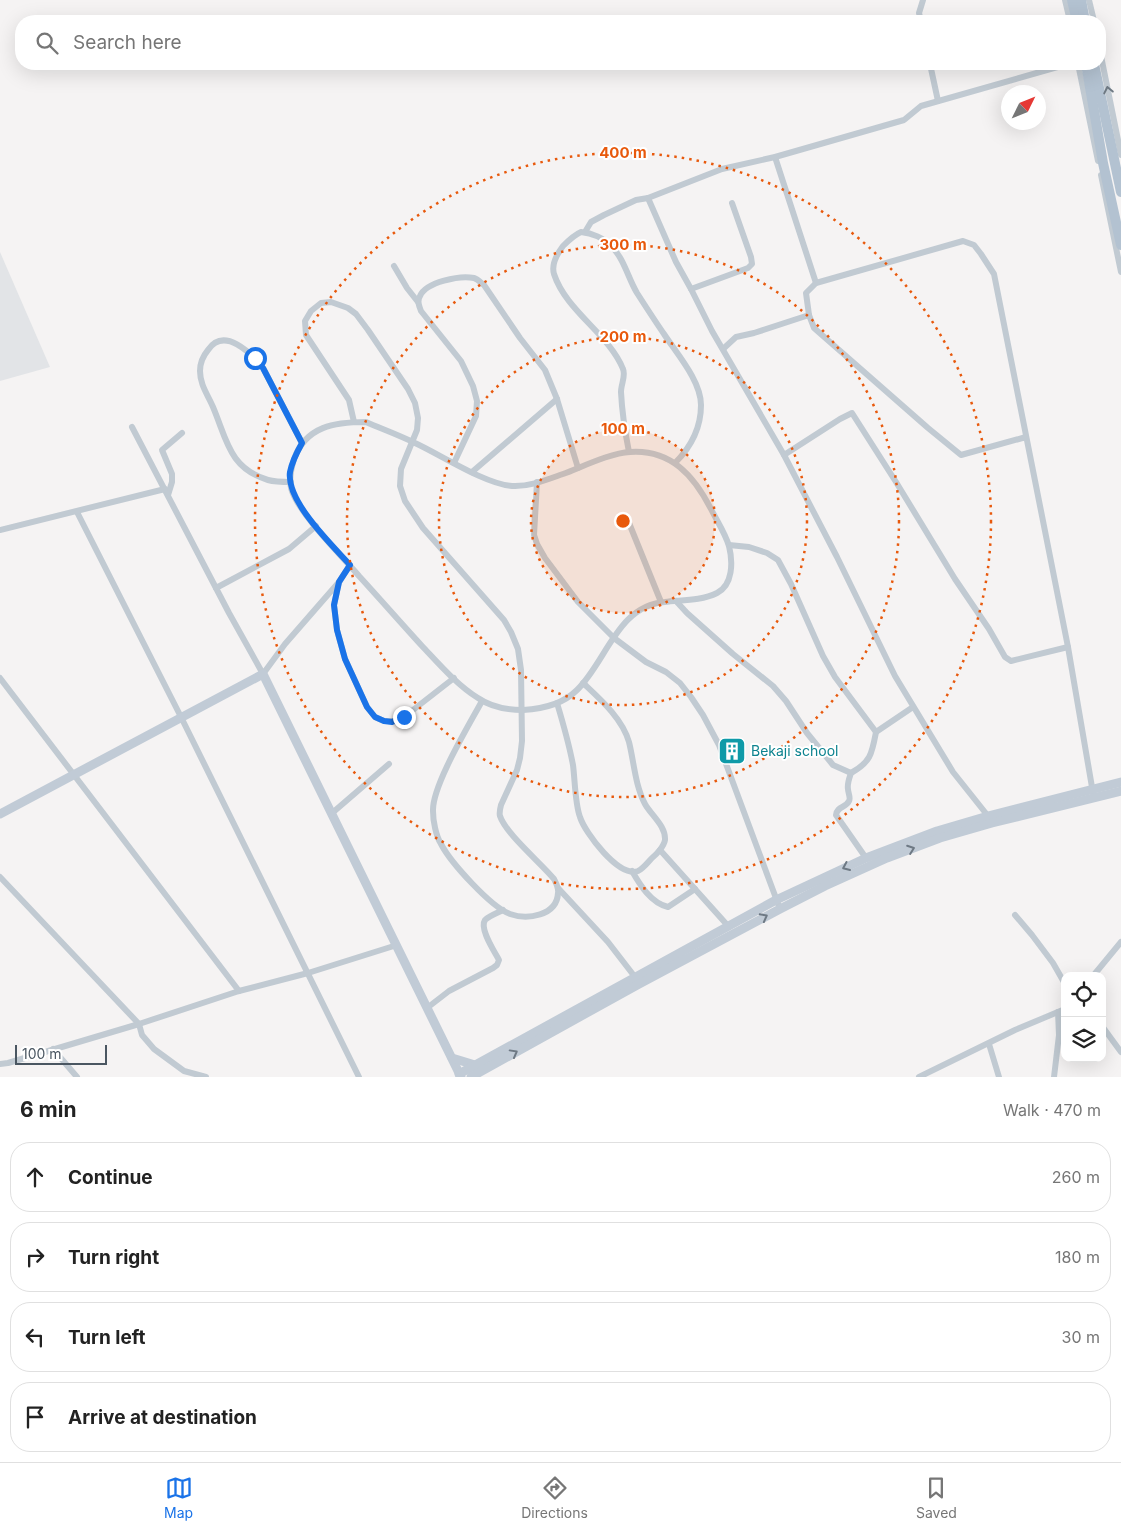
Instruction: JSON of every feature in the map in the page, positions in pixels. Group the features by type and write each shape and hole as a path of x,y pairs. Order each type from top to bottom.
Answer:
{"main road":[{"path":"1072,0 1076,15"},
{"path":"1081,0 1084,15"},
{"path":"1087,70 1103,163 1121,245"},
{"path":"1095,70 1121,192"},
{"path":"0,814 263,674 452,1058 459,1076 475,1073 598,1002 866,858 937,830 988,816 1093,793 1121,791"},
{"path":"598,1002 635,978 729,927 878,862 940,838 1093,793 1121,782"},
{"path":"452,1058 475,1073"}],"street":[{"path":"920,15 923,0"},
{"path":"1065,0 1069,15"},
{"path":"1089,0 1093,15"},
{"path":"931,70 938,101"},
{"path":"585,232 591,222 636,200 648,198 722,169 775,157 904,120 921,106 1047,70"},
{"path":"1079,70 1121,272"},
{"path":"1104,70 1121,155"},
{"path":"775,157 816,283"},
{"path":"648,198 676,262 784,455 895,676 953,772 988,816"},
{"path":"691,288 748,268 752,264 732,203"},
{"path":"629,452 625,434 621,391 624,371 615,354 565,295 554,273 554,262 561,248 578,233 585,232 603,239 613,247 637,292 681,358 699,392 701,404 696,434 686,452 675,463"},
{"path":"1026,437 961,455 814,328 809,314 806,293 816,283 963,240 974,245 994,274 1068,647 1093,793"},
{"path":"394,266 418,302 421,311 461,361 474,386 477,401 476,416 454,463"},
{"path":"418,302 420,294 429,286 442,281 476,278 484,285 514,330 545,370 558,399 578,468"},
{"path":"354,422 349,400 306,335 305,321 311,311 321,303 331,302 348,308 356,314 408,389 415,403 418,418 417,430 399,478 405,501 423,528 504,620 518,649 521,670 522,741 517,770 501,805 500,816 511,833 554,879 558,888 608,942 635,978"},
{"path":"723,349 736,338 809,314"},
{"path":"291,482 269,480 253,474 241,466 234,457 202,384 200,370 203,358 210,346 220,341 231,341 245,348 255,358 263,368 302,443"},
{"path":"472,472 558,399"},
{"path":"784,455 852,413 1005,657 1011,662 1068,647"},
{"path":"354,422 366,422 413,442 472,472 509,486 527,485 629,452 662,456 675,463 688,474 698,487 728,545 730,574 726,587 715,594 700,598 654,602 643,606 629,618 577,691 557,703 543,708 522,710 500,708 482,701 468,692 454,678 407,629 316,526 297,502 291,488 290,473 295,456 302,443 312,434 322,428 338,423 354,422"},
{"path":"132,427 263,674 285,644 339,582 350,565"},
{"path":"0,530 166,492 172,482 172,474 162,450 182,433"},
{"path":"537,482 534,535 537,544 545,558 578,602 614,638 646,662 666,672 680,683 703,715 719,745 778,905"},
{"path":"78,512 359,1077"},
{"path":"626,518 661,602"},
{"path":"216,588 289,549 316,526"},
{"path":"728,545 749,547 778,560 791,584 823,656 835,677 876,732"},
{"path":"339,582 334,605 345,659 367,707 375,717 392,722 404,717 454,678"},
{"path":"676,601 733,654 773,686 833,765 851,773"},
{"path":"0,678 239,992"},
{"path":"557,703 573,765 580,816 589,835 621,868 632,871 638,870 660,850 665,840 662,828 642,797 628,740 618,719 583,683"},
{"path":"482,701 442,778 435,796 433,811 436,831 441,844 461,872 485,896 508,913 521,917 544,913 557,900 558,888"},
{"path":"866,858 836,815 836,812 849,802 847,786 851,773 869,760 876,732 914,707"},
{"path":"331,814 389,764"},
{"path":"660,850 729,927"},
{"path":"632,871 644,890 664,906 668,907 695,889"},
{"path":"0,877 139,1024 142,1034 154,1049 184,1071 206,1077"},
{"path":"427,1008 449,991 499,963 484,931 484,924 489,917 502,910"},
{"path":"1014,915 1032,935 1061,977"},
{"path":"1096,972 1121,942"},
{"path":"0,1064 397,946"},
{"path":"919,1077 968,1052 1061,1010"},
{"path":"1054,1077 1061,1016"},
{"path":"1106,1031 1121,1052"},
{"path":"989,1044 999,1077"},
{"path":"53,1049 77,1077"}],"shaded area":[{"path":"0,252 50,367 0,381"}],"place":[{"name":"Bekaji school","path":"732,751"}],"route":[{"path":"255,358 263,368 302,443 295,456 290,473 291,488 297,502 350,565 339,582 334,605 337,630 345,659 367,707 375,717 392,722 404,717"}]}
